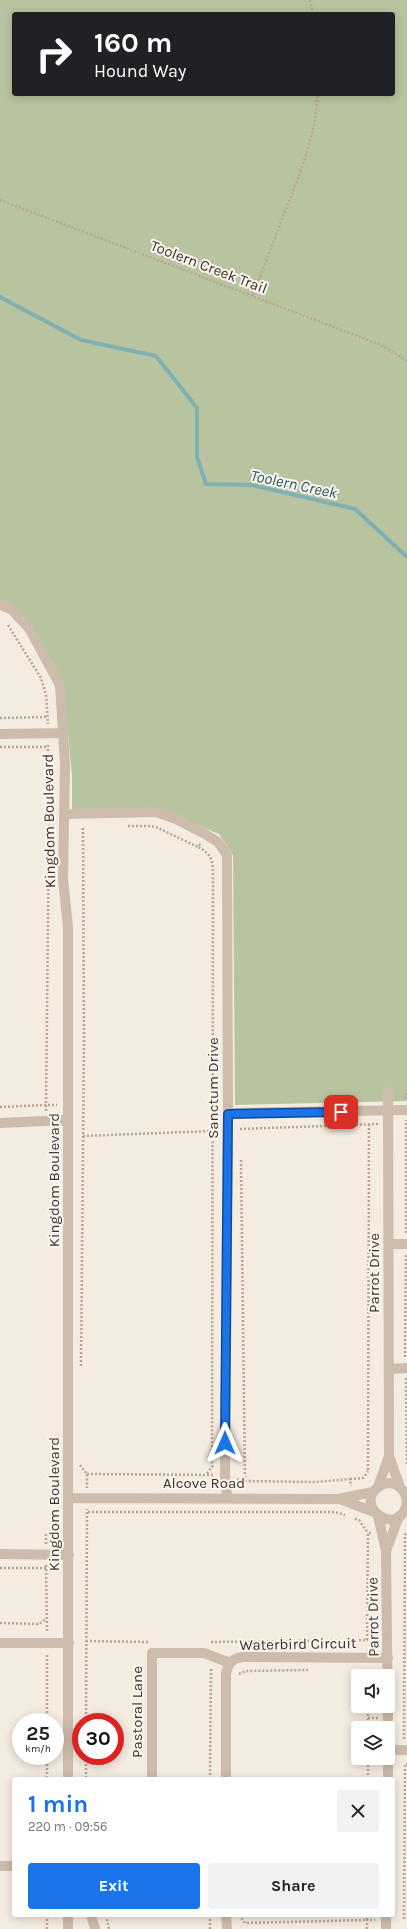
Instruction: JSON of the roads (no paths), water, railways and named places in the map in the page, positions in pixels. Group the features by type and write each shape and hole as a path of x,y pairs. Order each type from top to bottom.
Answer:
{"street":[{"name":"Kingdom Boulevard","path":"0,605 11,609 29,628 60,685 63,733 63,879 68,927 68,1777"},
{"path":"0,734 63,733"},
{"name":"Sanctum Drive","path":"64,814 156,812 176,819 205,834 218,842 227,855 228,1114 225,1475 227,1498"},
{"name":"Parrot Drive","path":"376,1489 389,1456 388,1090"},
{"path":"228,1114 406,1110"},
{"path":"0,1123 68,1120"},
{"path":"389,1244 407,1244"},
{"path":"389,1369 406,1368"},
{"name":"Parrot Drive","path":"389,1456 403,1490"},
{"path":"389,1483 403,1490 407,1501 403,1513 389,1520 376,1514 371,1501 376,1489 389,1483"},
{"name":"Alcove Road","path":"69,1498 338,1499 376,1489"},
{"name":"Alcove Road","path":"338,1499 376,1514"},
{"name":"Parrot Drive","path":"386,1551 403,1513"},
{"name":"Parrot Drive","path":"376,1514 386,1551 388,1721"},
{"path":"0,1554 69,1554"},
{"path":"0,1643 69,1642"},
{"name":"Pastoral Lane","path":"152,1777 152,1653 204,1653 230,1663"},
{"name":"Waterbird Circuit","path":"226,1777 226,1674 230,1663 237,1658 242,1657 388,1658"},
{"path":"395,1750 406,1750"},
{"path":"388,1765 388,1777"},
{"path":"0,1866 12,1866"},
{"path":"68,1917 68,1929"},
{"path":"92,1917 95,1929"},
{"path":"226,1917 227,1929"},
{"path":"386,1917 386,1929"}],"waterway":[{"name":"Toolern Creek","path":"0,297 81,340 156,356 197,408 197,457 206,484 252,485 355,509 407,557"}]}
